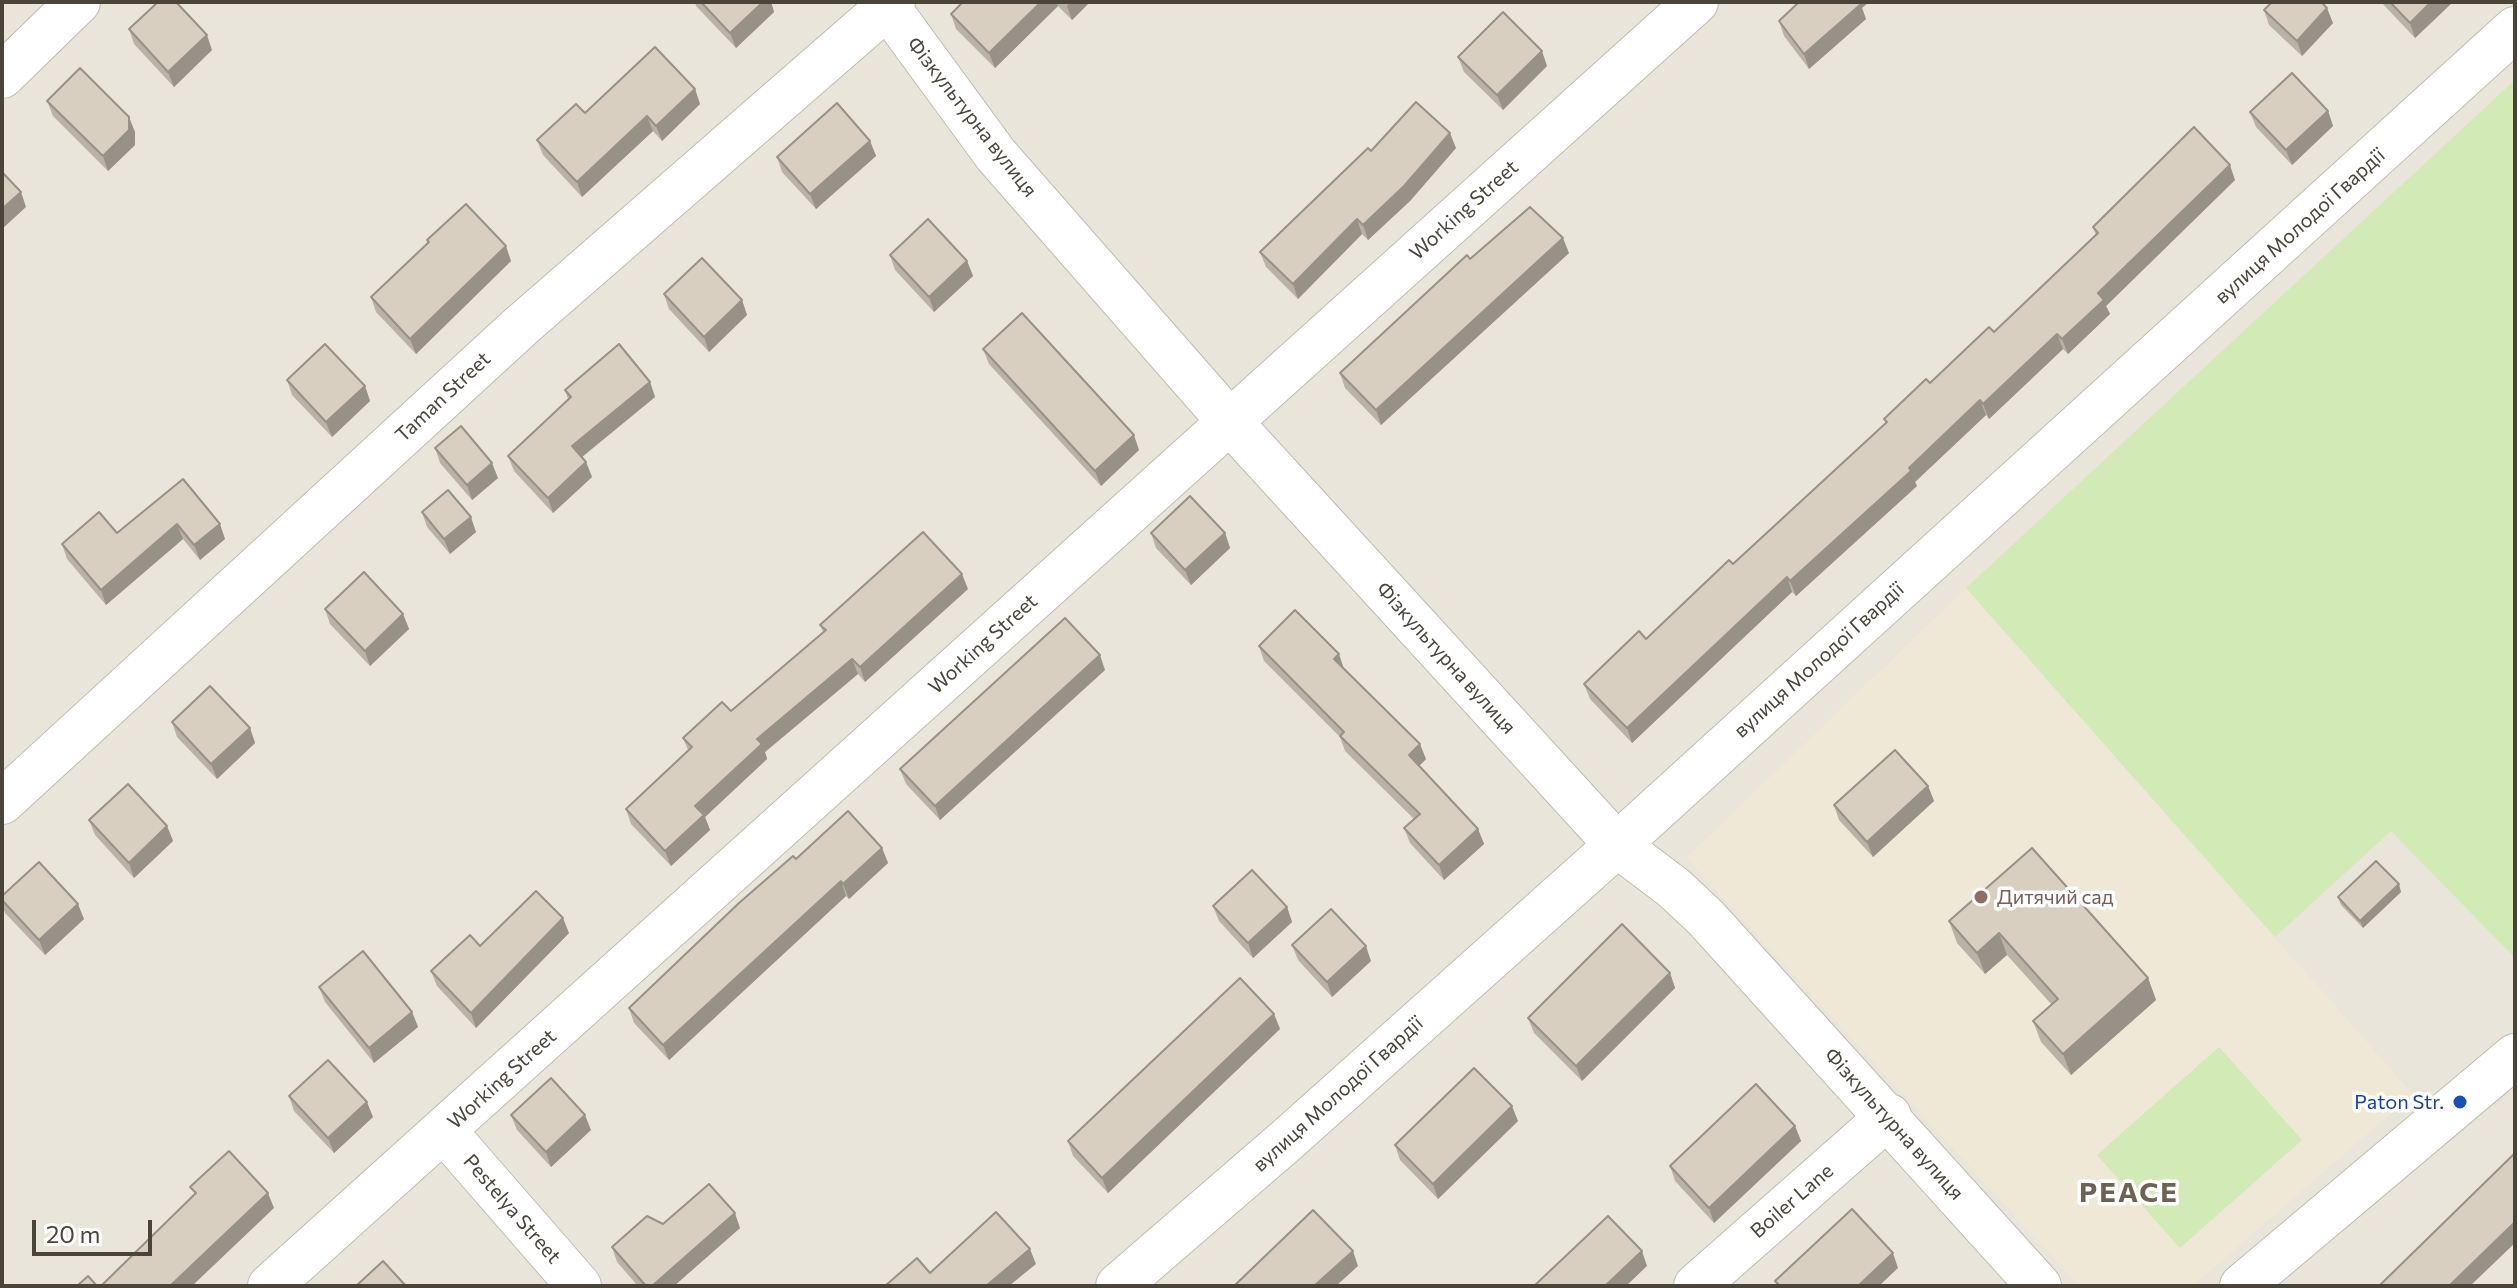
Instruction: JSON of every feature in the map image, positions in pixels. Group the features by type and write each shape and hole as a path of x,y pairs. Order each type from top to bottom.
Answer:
{"street":[{"path":"2,76 78,2"},
{"name":"Working Street","path":"270,1286 445,1132 1696,2"},
{"name":"Фізкультурна вулиця","path":"888,4 996,155 1229,421 1617,845 1674,888 1706,918 1889,1116 2039,1286"},
{"name":"Taman Street","path":"2,802 521,326 888,4"},
{"name":"вулиця Молодої Гвардії","path":"1118,1286 1288,1139 1617,845 2515,29"},
{"path":"2242,1286 2515,1056"},
{"name":"Boiler Lane","path":"1696,1286 1889,1116"},
{"name":"Pestelya Street","path":"445,1132 579,1286"}],"shaded area":[{"path":"2,2 2515,2 2515,1286 2,1286"},
{"name":"Дитячий сад","path":"1966,588 2413,1094 2193,1286 2079,1286 1686,858"}],"green space":[{"path":"2515,80 2515,958 2391,831 2275,937 1966,588"},
{"path":"2219,1047 2302,1140 2180,1248 2097,1155"}],"building":[{"path":"158,2 176,2 207,35 168,72 129,29"},
{"path":"701,2 763,2 730,33"},
{"path":"963,2 1041,2 989,53 951,14"},
{"path":"1799,2 1861,4 1804,54 1779,21"},
{"path":"2272,2 2321,2 2327,8 2297,41 2264,10"},
{"path":"2390,2 2431,2 2410,23"},
{"path":"1503,12 1542,51 1497,95 1458,57"},
{"path":"655,47 695,89 656,126 647,116 577,182 537,140 576,104 585,113"},
{"path":"80,68 129,117 129,130 103,156 47,101"},
{"path":"2292,73 2328,111 2286,150 2250,112"},
{"path":"1416,102 1450,133 1404,186 1363,225 1357,219 1293,284 1260,252 1368,148 1371,151"},
{"path":"837,103 870,141 810,194 777,157"},
{"path":"2194,127 2230,165 2098,293 2104,300 2062,339 2057,334 1983,404 1980,400 1909,468 1911,471 1790,581 1787,577 1627,728 1584,684 1639,631 1646,639 1729,560 1733,564 1887,422 1884,419 1926,379 1930,383 1989,327 1994,332 2098,233 2093,227"},
{"path":"2,172 21,192 2,209"},
{"path":"466,204 506,246 410,339 371,297"},
{"path":"1530,207 1563,238 1376,410 1340,373 1467,255 1470,259"},
{"path":"928,219 967,261 929,297 890,255"},
{"path":"702,258 742,300 704,337 664,294"},
{"path":"1022,313 1134,435 1095,471 983,349"},
{"path":"325,344 365,386 326,422 287,380"},
{"path":"619,344 650,382 572,446 586,462 548,498 508,456 571,397 565,390"},
{"path":"461,426 492,463 467,485 435,448"},
{"path":"183,479 220,524 194,545 177,524 101,590 62,544 99,512 117,533"},
{"path":"448,490 471,517 444,539 422,512"},
{"path":"1190,496 1225,533 1185,570 1151,533"},
{"path":"923,532 962,574 860,667 852,659 757,739 762,744 695,806 704,815 665,851 626,809 692,747 683,738 722,702 731,711 826,630 820,625"},
{"path":"364,572 403,614 365,651 325,609"},
{"path":"1295,610 1339,654 1334,659 1420,744 1409,755 1478,829 1439,865 1404,828 1420,814 1340,736 1344,732 1259,646"},
{"path":"1065,618 1100,655 935,806 900,769"},
{"path":"210,686 250,728 211,764 172,722"},
{"path":"1895,750 1928,786 1867,842 1834,805"},
{"path":"128,784 167,826 129,863 89,820"},
{"path":"848,811 882,848 843,884 841,881 663,1045 629,1008 739,903 793,856 796,859"},
{"path":"2032,848 2148,978 2063,1054 2033,1021 2058,999 1999,933 1977,953 1949,921"},
{"path":"2376,861 2399,884 2360,921 2338,897"},
{"path":"39,862 78,904 39,940 2,900 2,896"},
{"path":"1252,870 1287,907 1248,943 1213,906"},
{"path":"536,891 563,918 471,1013 431,971 470,935 480,946"},
{"path":"1331,909 1366,946 1327,982 1292,945"},
{"path":"1622,924 1670,973 1576,1066 1528,1018"},
{"path":"363,951 412,1012 369,1048 319,987"},
{"path":"1240,978 1274,1014 1102,1178 1068,1141"},
{"path":"328,1060 367,1102 328,1138 289,1096"},
{"path":"1474,1068 1512,1106 1433,1184 1395,1145"},
{"path":"551,1078 585,1115 546,1152 511,1115"},
{"path":"1756,1084 1795,1126 1709,1208 1670,1166"},
{"path":"229,1151 268,1193 170,1286 101,1286 196,1193 190,1187"},
{"path":"2514,1154 2515,1222 2449,1286 2379,1286"},
{"path":"709,1184 735,1213 652,1286 646,1286 612,1247 647,1216 663,1224"},
{"path":"1852,1209 1893,1253 1858,1286 1780,1286 1775,1281"},
{"path":"1313,1210 1353,1251 1314,1286 1234,1286"},
{"path":"996,1212 1030,1249 986,1286 885,1286 917,1258 930,1273"},
{"path":"1608,1216 1642,1251 1605,1286 1534,1286"},
{"path":"383,1261 406,1286 356,1286"},
{"path":"88,1276 97,1286 77,1286"}],"place":[{"name":"Дитячий сад","path":"1981,897"},
{"name":"Paton Str.","path":"2460,1102"}],"district":[{"name":"PEACE","path":"2129,1193"}]}
